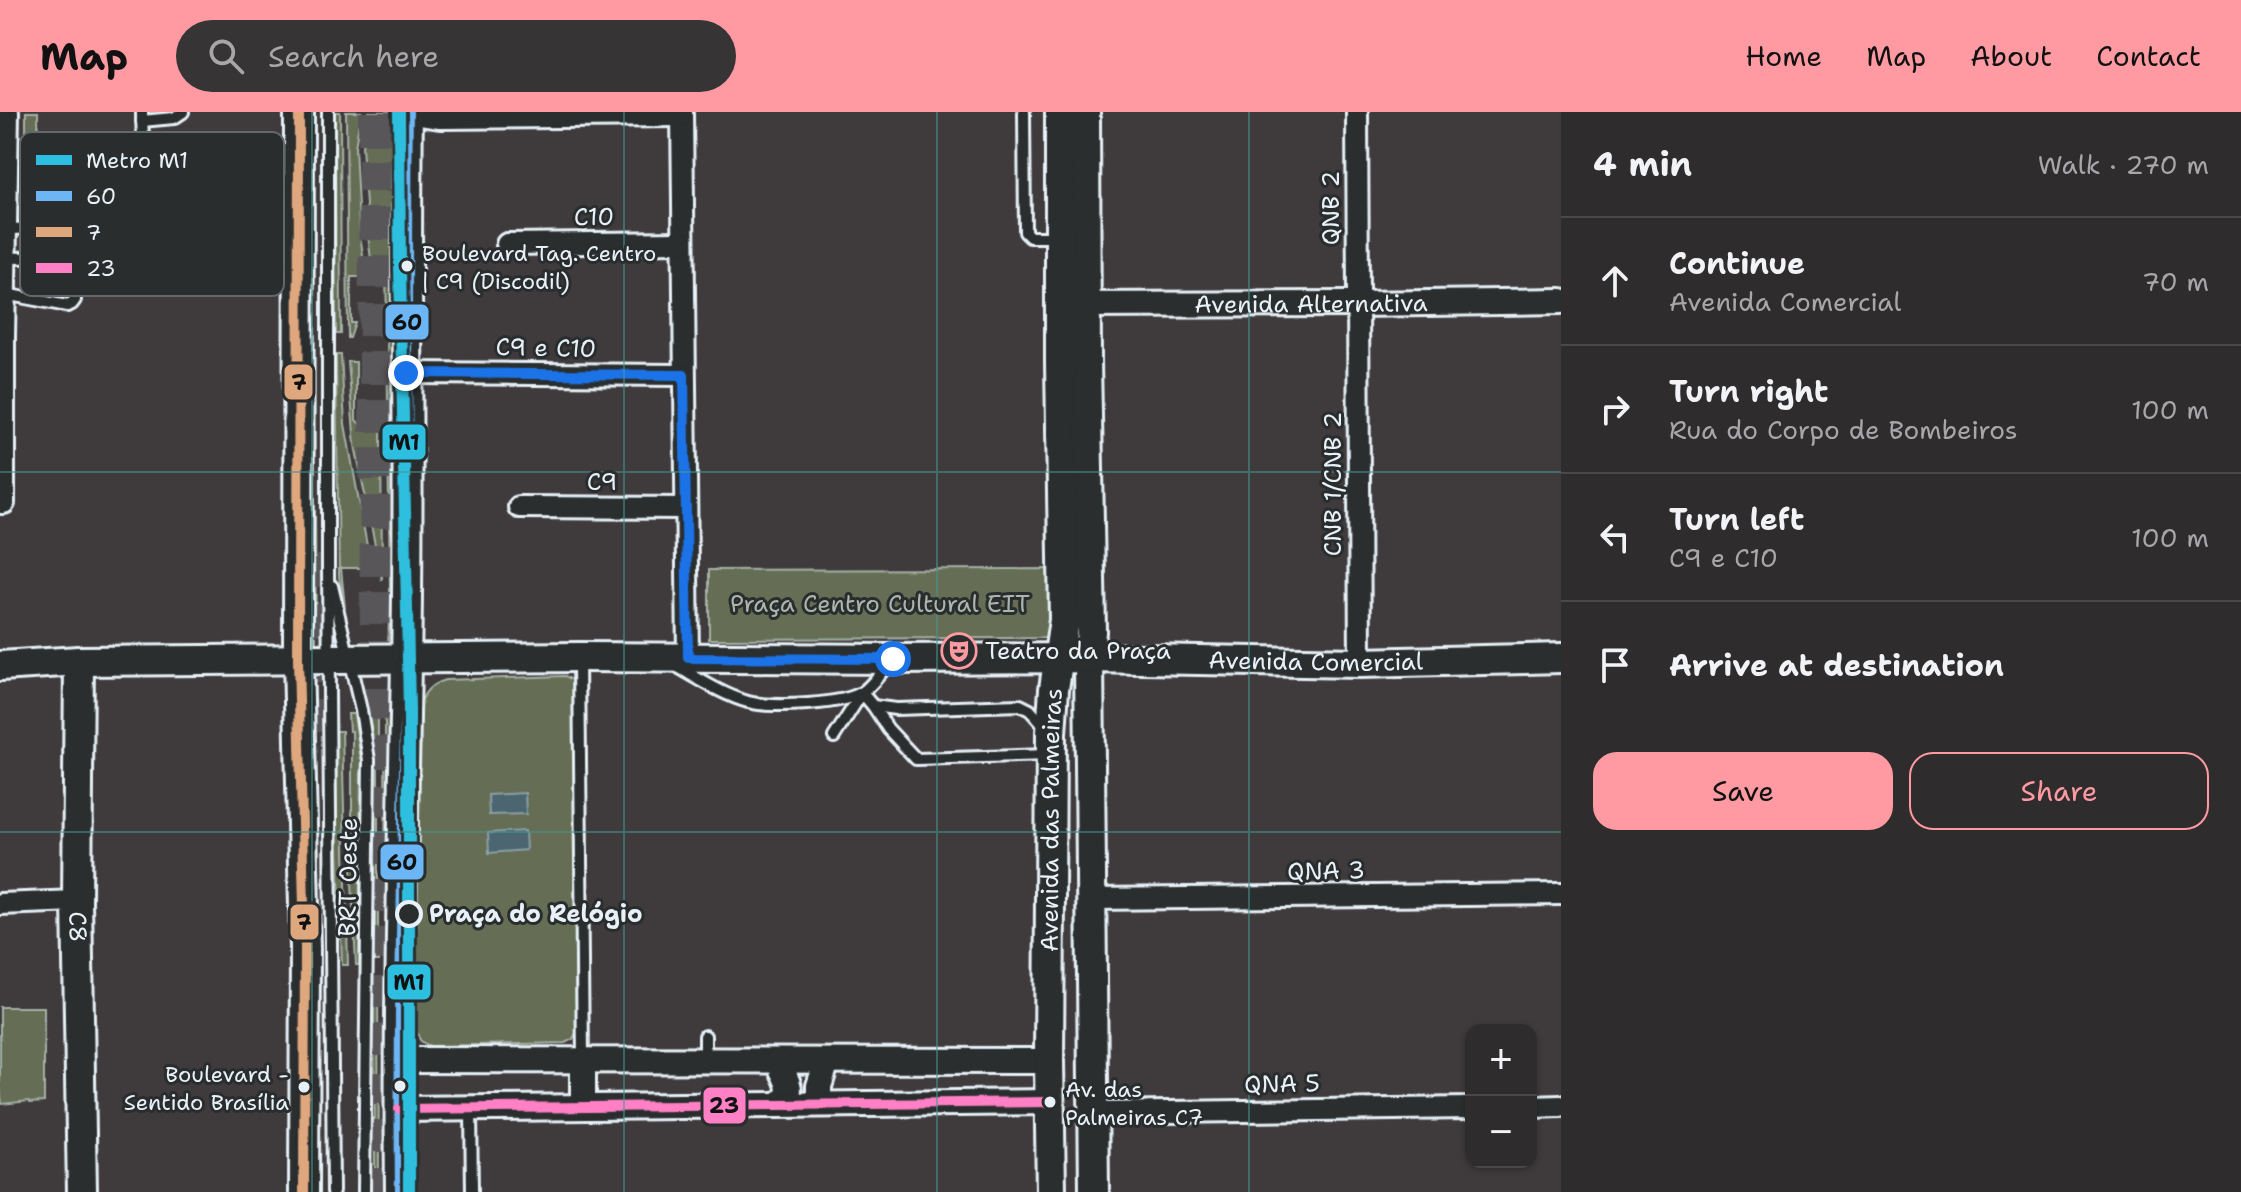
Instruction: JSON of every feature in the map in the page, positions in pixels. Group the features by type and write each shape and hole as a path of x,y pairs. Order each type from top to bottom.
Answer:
{"main road":[{"path":"299,112 322,659 305,948 304,1192"},
{"name":"Avenida das Palmeiras","path":"1051,1192 1051,744 1058,659 1064,632 1060,362 1074,304 1060,236 1060,112"},
{"name":"Avenida das Palmeiras","path":"1085,112 1074,304 1091,631 1094,1192"},
{"path":"400,1192 398,659 406,373 408,113"},
{"name":"Avenida Comercial","path":"398,659 1089,658 1360,663 1561,658"},
{"path":"0,666 79,661 398,659"},
{"name":"C8","path":"79,661 77,901 82,1192"},
{"path":"1050,841 1071,831 1091,839"}],"street":[{"path":"0,503 4,503 2,294 7,258 8,112"},
{"name":"QNB 2","path":"1357,112 1358,304"},
{"path":"408,113 440,118 682,114 685,508 675,658"},
{"name":"C10","path":"507,244 683,242"},
{"name":"Avenida Alternativa","path":"1074,304 1561,301"},
{"name":"CNB 1/CNB 2","path":"1358,304 1360,663"},
{"name":"C9 e C10","path":"406,373 684,375"},
{"name":"C9","path":"519,507 685,508"},
{"name":"QNA 3","path":"1092,899 1561,894"},
{"path":"0,904 77,901"},
{"path":"399,1060 1049,1061"},
{"path":"583,1061 583,1107"},
{"path":"777,1105 786,1099 790,1091 778,1061"},
{"path":"824,1104 819,1099 819,1086 827,1061"},
{"path":"399,1109 1050,1102"},
{"path":"1537,1107 1561,1106"},
{"name":"QNA 5","path":"1093,1113 1465,1108"}],"lane":[{"path":"142,116 174,118 183,112"},
{"name":"BRT Oeste","path":"328,112 328,567 322,659 333,1192"},
{"path":"1024,112 1025,232 1030,237 1060,236"},
{"path":"7,229 20,229"},
{"path":"7,258 20,258"},
{"path":"2,294 67,306 72,304 75,296"},
{"name":"BRT Oeste","path":"328,567 322,659 361,710 369,760 364,1192"},
{"path":"579,657 583,1061"},
{"path":"675,658 729,695 751,703 828,702 862,693"},
{"path":"834,737 862,693 893,659"},
{"path":"862,693 888,729 916,759 1051,744 1030,710 1020,705 896,709 873,706"},
{"path":"705,1036 705,1060"},
{"path":"471,1108 472,1192"}],"green space":[{"path":"26,112 38,112 38,132 26,132"},
{"path":"335,112 340,112 341,334 336,334"},
{"path":"346,112 361,112 355,147 359,227 366,277 351,277 351,323 355,323 350,338 348,338"},
{"path":"369,112 391,112 392,404 388,404 386,277 373,277 368,235 362,146"},
{"path":"311,353 314,353 316,649 306,648"},
{"path":"336,355 341,355 345,424 371,568 341,568 345,608 339,577"},
{"path":"348,362 356,362 356,420 364,428 381,427 382,580 355,445"},
{"path":"388,427 392,427 393,647 388,647"},
{"name":"Praça Centro Cultural EIT","path":"1052,569 1051,638 709,639 709,570"},
{"name":"Praça do Relógio","path":"565,676 572,680 574,687 576,1033 573,1039 565,1043 428,1045 421,1041 417,1030 417,715 420,703 429,689 445,680"},
{"path":"348,714 354,714 361,761 359,965 356,965 352,883 352,731 349,731"},
{"path":"369,718 378,718 378,961 375,961 375,749"},
{"path":"384,718 389,718 389,963 386,963"},
{"path":"334,731 342,731 348,965 342,965"},
{"path":"374,982 378,982 379,1171 375,1174"},
{"path":"0,1007 44,1007 44,1102 2,1104"}],"water":[{"path":"525,793 526,814 489,815 488,795"},
{"path":"525,831 526,850 489,853 488,833"}],"tunnel":[{"path":"374,112 378,1192"},
{"path":"312,555 313,733"}],"metro line":[{"name":"M1","path":"399,112 409,709 409,1192"}],"transit line":[{"name":"7","path":"299,112 298,659 305,948 304,1192"},
{"name":"60","path":"400,1192 407,592 408,112"},
{"name":"23","path":"399,1109 1050,1102"}],"place":[{"name":"Boulevard Tag. Centro | C9 (Discodil)","path":"407,266"},
{"name":"Teatro da Praça","path":"959,651"},
{"name":"Praça do Relógio","path":"409,914"},
{"name":"Boulevard - Sentido Brasília","path":"304,1087"},
{"name":"Av. das Palmeiras C7","path":"1050,1102"}],"route":[{"path":"406,373 684,375 688,658 893,659"}]}
